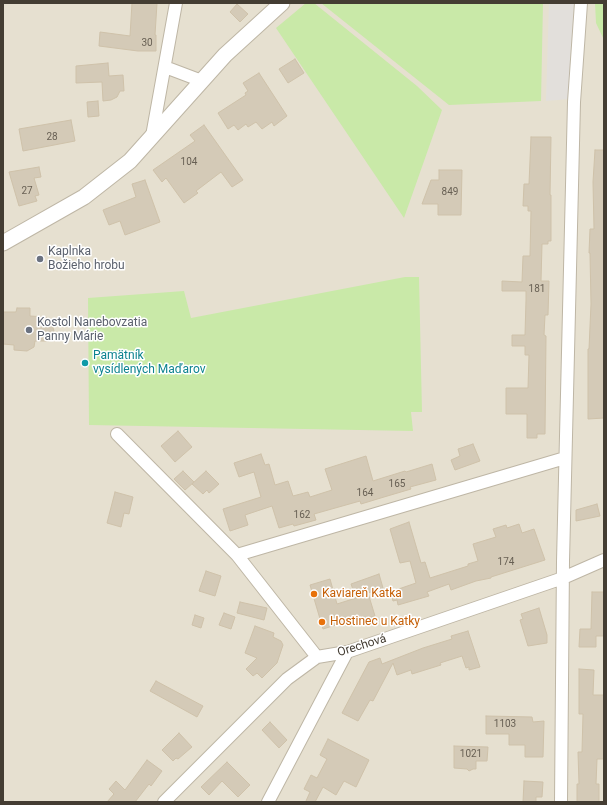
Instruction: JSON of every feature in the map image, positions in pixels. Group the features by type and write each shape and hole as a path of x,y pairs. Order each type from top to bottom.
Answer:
{"street":[{"path":"152,136 176,3"},
{"path":"3,243 84,198 130,161 225,55 282,3"},
{"path":"561,802 565,458 574,102 581,3"},
{"path":"165,67 202,81"},
{"path":"117,434 237,555 317,657"},
{"path":"237,555 565,458"},
{"name":"Orechová","path":"164,802 287,679 317,657 347,652 563,578 604,560"},
{"path":"268,802 347,652"}],"shaded area":[{"path":"3,3 604,3 604,802 3,802"},
{"path":"549,3 575,3 570,99 546,101"}],"green space":[{"path":"306,3 314,3 417,86 442,110 404,218 276,28"},
{"path":"321,3 543,3 541,101 449,105"},
{"path":"595,3 604,3 604,40 596,23"},
{"path":"405,277 419,277 422,412 411,412 413,431 89,425 88,298 184,291 191,318"}],"building":[{"path":"132,3 157,3 155,35 156,51 138,51 99,46 100,32 130,36"},
{"path":"237,4 248,14 240,22 230,12"},
{"path":"295,59 304,73 288,83 279,69"},
{"path":"108,63 109,76 123,75 124,91 120,91 117,97 111,100 103,101 102,82 76,83 76,66"},
{"path":"259,73 287,116 274,126 272,122 262,129 256,122 248,127 246,124 238,130 234,125 228,129 218,113 246,95 245,93 248,91 243,83"},
{"path":"98,101 99,116 88,117 87,102"},
{"path":"71,120 75,141 23,151 19,129"},
{"path":"204,125 243,180 232,187 221,172 196,191 198,193 184,203 166,178 162,182 153,170 195,141 190,135"},
{"path":"531,137 551,137 551,241 548,241 548,244 542,244 541,281 549,281 548,315 545,315 544,335 546,336 545,434 537,434 537,438 527,438 527,414 506,414 506,388 528,388 529,355 525,355 525,346 512,346 512,335 525,335 526,291 502,291 502,281 522,282 523,256 530,256 531,211 528,211 528,206 523,206 524,184 529,184"},
{"path":"595,150 604,150 604,418 588,419 588,349 591,304 589,253 590,229 594,229 593,182"},
{"path":"39,167 41,177 34,178 39,195 35,196 37,201 19,206 9,172"},
{"path":"439,170 462,170 461,215 438,215 438,204 422,204 431,180 439,180"},
{"path":"145,180 160,222 125,235 120,221 109,225 103,210 136,197 132,184"},
{"name":"Kostol Nanebovzatia Panny Márie","path":"17,308 30,308 30,316 46,317 51,321 54,331 49,341 35,341 34,347 27,351 14,350 14,345 3,344 3,312 16,312"},
{"path":"178,431 192,447 175,462 161,446"},
{"path":"473,444 480,461 455,470 451,460 460,456 458,449"},
{"path":"261,454 265,465 269,464 275,485 288,481 293,496 308,492 310,497 332,490 325,469 366,456 373,481 432,464 436,480 410,487 411,489 361,504 360,501 314,514 316,520 294,526 293,524 279,528 272,506 245,515 248,525 230,531 223,509 261,497 254,472 239,477 234,463"},
{"path":"183,471 194,482 185,490 174,479"},
{"path":"206,471 219,484 209,493 207,490 203,494 192,484"},
{"path":"115,492 133,497 129,514 124,513 121,527 107,523"},
{"path":"597,504 600,516 576,521 576,510"},
{"path":"409,522 421,563 425,562 430,578 468,566 468,564 478,561 473,544 496,537 493,529 506,525 507,528 519,524 522,533 534,529 545,560 451,590 449,584 427,592 429,596 398,605 397,600 393,601 390,592 416,583 410,561 400,563 390,529"},
{"path":"206,571 221,576 215,596 199,591"},
{"path":"379,574 383,588 368,593 375,616 359,621 358,618 323,629 310,585 330,579 337,604 356,598 351,584"},
{"path":"592,592 604,592 604,636 596,636 596,647 579,647 580,629 591,629"},
{"path":"240,602 267,608 264,620 237,613"},
{"path":"539,608 547,635 547,643 528,646 520,620 523,619 521,614"},
{"path":"224,613 235,617 231,629 219,625"},
{"path":"195,615 204,618 201,628 192,625"},
{"path":"255,626 274,633 273,637 281,641 283,645 277,663 262,678 257,673 253,676 246,669 257,658 245,653"},
{"path":"468,631 480,667 469,670 469,667 466,668 462,656 440,663 441,665 412,674 411,670 397,675 393,663 373,701 370,700 358,721 342,713 369,662 380,658 382,664 423,648 452,639 451,636"},
{"path":"579,669 594,670 593,695 604,695 604,759 597,759 596,784 599,784 599,802 577,802 577,784 579,784 578,752 582,752 583,714 579,714"},
{"path":"156,681 203,706 197,717 150,691"},
{"path":"486,716 532,717 533,722 544,721 543,757 525,757 525,745 509,745 509,734 486,734"},
{"path":"270,722 287,740 279,748 262,730"},
{"path":"179,733 192,747 178,759 176,758 173,761 162,750"},
{"path":"328,739 369,760 356,787 344,781 336,795 323,787 315,802 308,802 306,801 310,792 304,789 311,775 317,778 327,759 320,755"},
{"path":"454,746 488,747 487,761 476,761 476,769 469,771 467,769 454,768"},
{"path":"147,760 162,771 151,786 149,784 135,802 107,802 114,794 109,789 116,781 125,790"},
{"path":"227,762 250,785 238,797 222,781 209,795 201,787"},
{"path":"524,781 543,782 542,797 536,797 536,802 523,802"}],"place":[{"name":"Kaplnka Božieho hrobu","path":"40,259"},
{"name":"Kostol Nanebovzatia Panny Márie","path":"29,330"},
{"name":"Pamätník vysídlených Maďarov","path":"85,363"},
{"name":"Kaviareň Katka","path":"314,594"},
{"name":"Hostinec u Katky","path":"322,622"}]}
